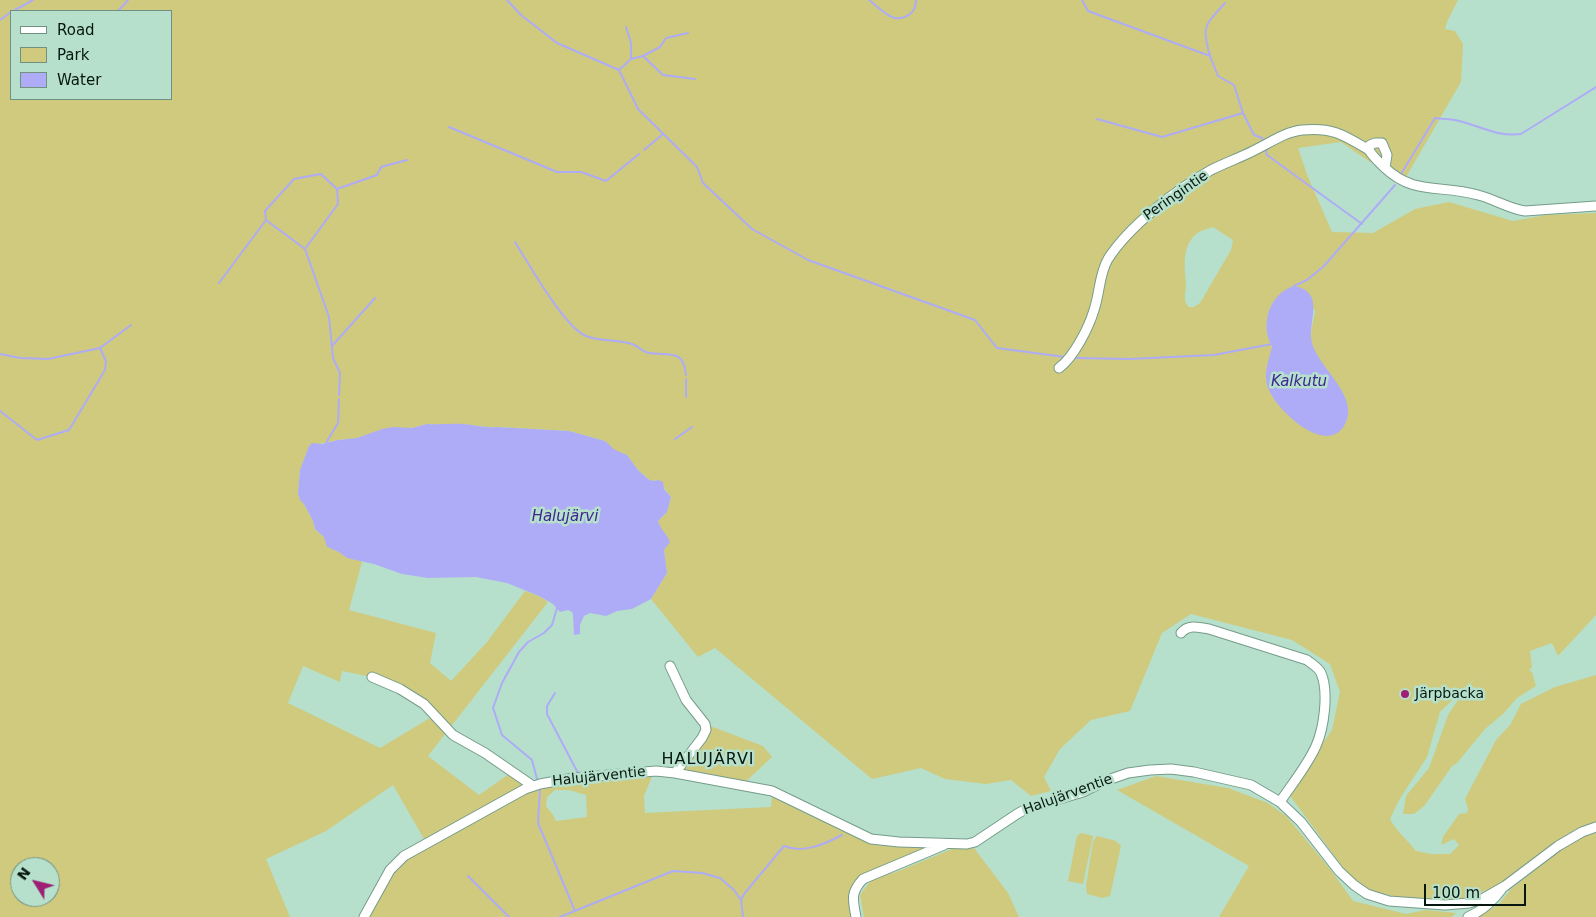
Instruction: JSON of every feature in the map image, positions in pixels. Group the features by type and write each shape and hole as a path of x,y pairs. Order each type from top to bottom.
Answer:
{"street":[{"name":"Peringintie","path":"1059,368 1065,364 1083,335 1094,310 1102,273 1112,253 1140,221 1194,180 1284,135 1300,130 1340,133 1369,150 1397,178 1414,186 1477,194 1517,210 1525,211 1596,206"},
{"path":"1369,150 1370,145 1382,143 1387,155 1385,168"},
{"path":"1181,634 1184,629 1196,626 1209,629 1307,660 1321,673 1325,702 1316,746 1280,802"},
{"path":"670,666 686,700 705,724 706,730 675,773"},
{"path":"372,677 400,689 424,704 453,735 485,753 533,786"},
{"name":"Halujärventie","path":"364,917 390,870 404,856 426,842 533,786 580,778 656,772 675,773 772,790 870,838 899,842 946,844 975,842 1026,809 1083,792 1105,781 1128,773 1171,769 1194,772 1252,786 1280,802 1300,822 1339,871 1354,885 1378,898 1401,902 1445,905 1470,903 1484,898 1505,886 1558,846 1582,832 1596,827"},
{"path":"856,917 853,895 855,887 863,879 946,844"},
{"path":"1468,917 1494,900 1505,886"}],"green space":[{"path":"0,0 1458,0 1445,29 1455,31 1463,44 1461,82 1406,177 1392,169 1370,162 1341,142 1298,148 1308,177 1332,232 1373,233 1415,209 1449,202 1513,221 1546,215 1596,213 1596,615 1558,656 1552,643 1530,651 1532,667 1529,670 1532,672 1536,686 1517,698 1503,714 1485,729 1457,763 1452,766 1425,805 1414,814 1403,814 1406,796 1429,768 1448,715 1475,678 1440,712 1427,757 1399,800 1390,819 1416,851 1431,854 1450,854 1459,845 1454,839 1441,845 1443,837 1459,814 1467,813 1468,809 1465,799 1496,740 1510,725 1521,704 1555,687 1596,675 1596,824 1577,829 1558,840 1502,883 1463,901 1407,899 1372,891 1350,877 1288,793 1332,730 1340,692 1330,664 1292,640 1191,614 1162,633 1130,711 1091,720 1060,749 1044,777 1051,791 1031,796 1011,780 986,784 945,779 921,768 872,779 715,648 698,657 651,599 667,573 664,550 667,536 661,530 658,521 667,512 671,497 658,480 648,479 638,470 627,455 615,451 605,441 569,431 461,424 427,424 309,446 300,470 298,493 313,521 315,529 324,537 328,547 347,558 362,562 349,610 436,633 430,663 451,681 487,642 525,591 539,596 548,602 428,756 479,795 509,774 526,786 424,839 393,785 326,831 266,859 290,917 0,917","holes":["1213,227 1233,240 1231,250 1200,303 1194,307 1189,307 1185,299 1185,265 1186,252 1191,240 1201,231","1273,302 1315,310 1311,337 1313,349 1344,396 1347,405 1271,351 1272,345 1267,334 1267,319","303,666 340,682 342,671 372,677 435,715 380,748 288,703"]},
{"path":"705,724 763,746 772,757 742,785 675,773 702,738"},
{"path":"653,774 644,796 645,813 771,807 772,797 815,818 819,814 871,839 946,844 855,887 856,917 367,917 381,890 398,865 481,816 535,789 566,782","holes":["555,790 569,790 586,795 587,817 556,821 546,806 547,797"]},
{"path":"1156,776 1228,788 1268,803 1287,817 1330,869 1353,901 1406,914 1426,910 1456,913 1452,917 1219,917 1249,866 1117,790"},
{"path":"1081,833 1093,836 1083,884 1068,881 1077,836"},
{"path":"1596,833 1596,917 1479,917 1499,904 1511,889 1568,844"},
{"path":"1097,836 1116,841 1121,846 1110,896 1102,898 1087,894 1086,886 1093,841"},
{"path":"974,848 1008,893 1019,917 864,917 860,895 872,879 896,872 952,849"}],"water":[{"name":"Kalkutu","path":"1294,286 1309,293 1312,299 1311,337 1314,348 1347,403 1348,414 1344,426 1336,434 1325,436 1302,427 1281,408 1274,399 1267,384 1267,368 1272,346 1267,328 1269,310 1279,295"},
{"name":"Halujärvi","path":"427,424 458,424 569,431 605,441 615,450 627,455 638,470 648,479 663,482 664,489 671,497 667,512 658,521 670,542 664,550 667,573 651,599 632,609 617,611 606,616 590,613 584,616 580,625 580,634 574,635 572,612 568,610 560,612 553,604 539,596 507,583 476,577 428,578 402,574 374,564 347,558 327,547 324,537 315,529 313,521 300,500 298,493 300,470 309,446 312,443 322,444 357,438 382,429 393,427 412,428"}],"waterway":[{"path":"15,10 33,0"},
{"path":"119,10 128,0"},
{"path":"507,0 521,15 557,43 619,70 638,109 697,167 703,183 752,229 808,260 975,320 997,348 1065,357"},
{"path":"869,0 883,12 899,18 912,12 915,8 916,0"},
{"path":"1082,0 1088,11 1210,56 1218,76 1234,85 1243,113 1254,135 1262,138 1263,142"},
{"path":"1210,56 1206,38 1207,26 1225,3"},
{"path":"0,20 10,13"},
{"path":"626,27 631,43 631,59"},
{"path":"619,70 631,59 643,56 660,47 666,38 688,33"},
{"path":"643,56 663,75 695,79"},
{"path":"1401,174 1435,118 1464,122 1503,134 1521,134 1596,87"},
{"path":"1097,119 1162,137 1243,113"},
{"path":"449,127 557,172 581,172 606,181 639,154"},
{"path":"644,150 663,134"},
{"path":"1265,148 1267,155 1362,224"},
{"path":"337,189 377,175 381,167 407,160"},
{"path":"305,249 338,204 337,189 321,174 294,179 265,211 266,220 305,249 329,317 333,358 340,373 339,395"},
{"path":"1294,289 1294,286 1307,280 1324,266 1395,185"},
{"path":"219,283 266,220"},
{"path":"515,242 548,294 577,330 592,338 632,344 649,353 674,355 682,361 685,366 686,375"},
{"path":"332,346 375,298"},
{"path":"0,354 20,358 48,359 100,348 131,325"},
{"path":"1074,358 1129,359 1214,355 1272,344"},
{"path":"0,411 37,440 69,430 105,370 106,361 100,348"},
{"path":"686,379 686,397"},
{"path":"326,443 338,423 339,399"},
{"path":"675,439 692,427"},
{"path":"537,779 532,760 502,735 493,708 502,683 519,652 528,642 544,633 552,625 557,608"},
{"path":"555,693 547,706 547,714 578,773"},
{"path":"540,790 538,823 575,911"},
{"path":"741,900 784,846 799,849 814,847 842,835"},
{"path":"560,917 673,871 702,873 720,878 734,890 741,900 743,917"},
{"path":"468,876 509,917"}],"place":[{"name":"Järpbacka","path":"1405,694"}],"district":[{"name":"HALUJÄRVI","path":"708,760"}]}
